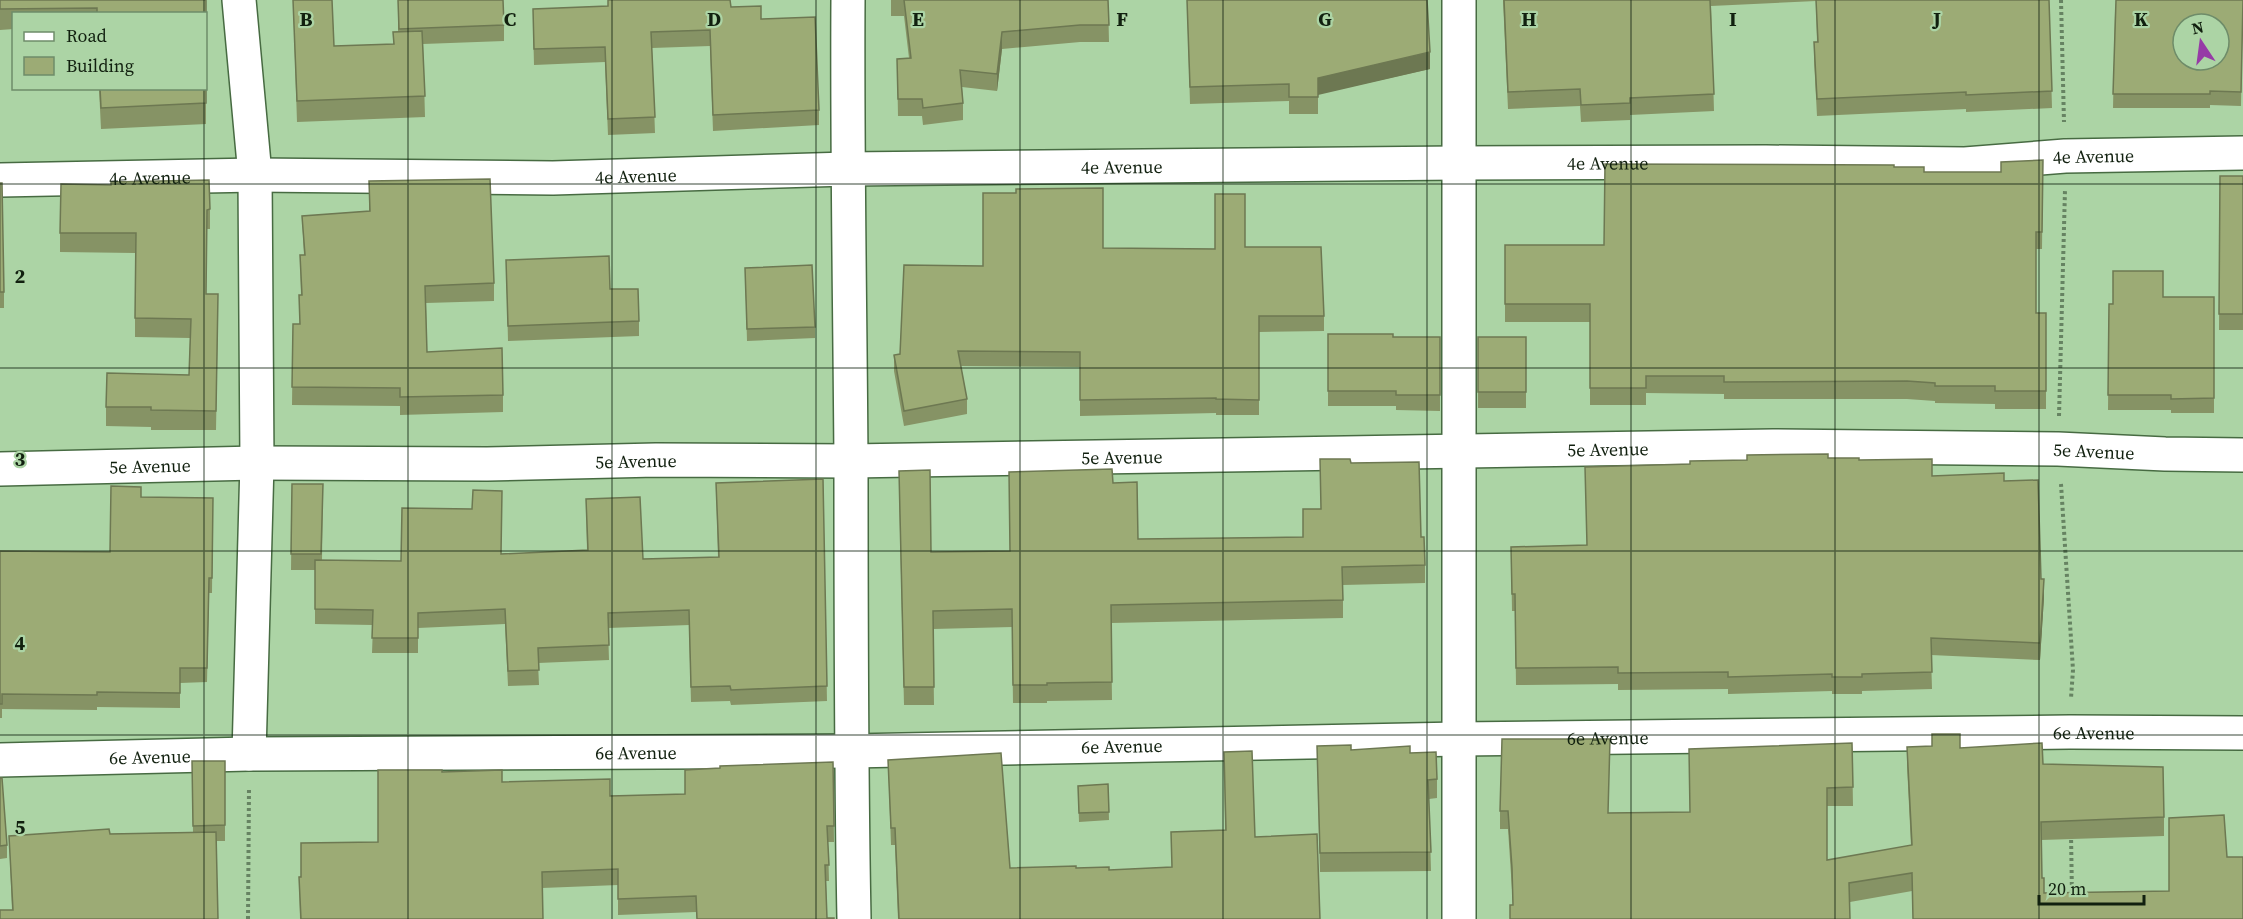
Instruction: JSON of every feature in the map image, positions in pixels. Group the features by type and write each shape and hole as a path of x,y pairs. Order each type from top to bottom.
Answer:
{"street":[{"path":"239,0 255,175 256,464 249,754"},
{"path":"848,0 846,169 851,461 850,751 855,919"},
{"path":"1459,0 1459,919"},
{"name":"4e Avenue","path":"0,180 255,175 553,178 846,169 1458,163 1965,164 2065,156 2243,153"},
{"name":"5e Avenue","path":"0,469 656,460 851,461 1460,449 1773,446 2058,449 2243,455"},
{"name":"6e Avenue","path":"0,760 249,754 850,751 1459,739 2070,732 2243,733"}],"path":[{"path":"248,919 249,754"}],"building":[{"path":"0,0 206,0 206,12 97,12 97,8 0,9"},
{"path":"293,0 332,0 334,46 394,44 393,32 422,31 425,96 297,101"},
{"path":"398,0 503,0 504,25 399,29"},
{"path":"608,0 730,0 731,7 761,6 761,19 815,17 819,110 713,115 710,30 651,32 655,117 608,119 605,47 534,49 533,9 608,6"},
{"path":"904,0 1108,0 1109,25 1080,25 1002,32 997,74 960,70 963,103 923,108 922,99 898,99 897,59 911,58"},
{"path":"1187,0 1427,0 1430,52 1318,78 1318,97 1289,97 1289,84 1190,87"},
{"path":"1504,0 1710,0 1714,94 1630,98 1630,103 1581,105 1580,89 1508,92"},
{"path":"1816,0 2049,0 2052,91 1966,95 1966,92 1817,99 1814,42 1818,42"},
{"path":"2116,0 2243,0 2241,92 2210,91 2210,94 2113,94"},
{"path":"100,90 206,90 206,103 101,108"},
{"path":"2043,160 2042,232 2036,232 2036,313 2046,313 2046,391 1995,391 1995,386 1935,386 1935,383 1907,381 1724,382 1724,376 1646,376 1646,388 1590,388 1590,304 1505,304 1505,245 1604,245 1605,164 1894,165 1894,167 1924,167 1924,172 2001,172 2001,162"},
{"path":"2220,176 2243,176 2243,314 2219,314"},
{"path":"490,179 494,283 425,286 427,352 502,348 503,395 400,397 400,388 292,387 293,324 300,324 299,295 302,295 300,255 305,255 302,216 370,211 369,181"},
{"path":"209,180 206,294 218,294 216,411 106,407 107,373 189,375 191,319 135,318 136,233 60,233 61,184 111,185 111,182"},
{"path":"0,183 2,183 4,292 0,292"},
{"path":"1103,188 1103,248 1215,249 1215,194 1245,194 1245,247 1321,247 1324,316 1259,316 1259,400 1216,398 1080,400 1080,352 958,351 967,399 904,411 894,355 900,354 904,265 983,266 983,193 1016,193 1016,189"},
{"path":"609,256 610,289 638,289 639,321 508,326 506,260"},
{"path":"812,265 815,327 747,329 745,268"},
{"path":"2113,271 2163,271 2163,297 2214,297 2214,398 2171,399 2171,395 2108,395 2109,304 2113,304"},
{"path":"1328,334 1440,337 1440,395 1396,395 1396,391 1328,391"},
{"path":"1478,337 1526,337 1526,392 1478,392"},
{"path":"1828,454 1828,458 1859,458 1859,460 1932,459 1932,476 2004,473 2004,481 2038,480 2041,579 2044,579 2040,643 1931,638 1932,672 1862,674 1862,677 1832,677 1832,674 1728,677 1728,672 1618,673 1618,667 1516,668 1515,594 1512,594 1511,547 1587,545 1585,467 1747,460 1747,455"},
{"path":"1320,459 1350,459 1351,463 1419,462 1421,537 1424,537 1425,565 1342,567 1343,600 1111,605 1112,682 1013,685 1012,609 933,611 934,687 904,687 899,471 930,470 931,552 1010,551 1009,472 1112,469 1113,483 1137,482 1138,539 1303,537 1303,509 1321,509"},
{"path":"823,479 827,686 731,690 730,686 691,687 689,610 608,613 609,645 538,648 539,670 508,671 505,609 418,613 418,638 372,638 373,610 315,609 315,560 401,561 402,508 472,509 473,490 502,491 501,554 588,550 586,499 640,497 643,559 719,557 716,483"},
{"path":"292,484 323,484 321,554 291,554"},
{"path":"111,486 141,487 141,497 213,498 212,578 209,578 207,668 180,668 180,693 2,694 2,704 0,704 0,551 110,552"},
{"path":"1932,734 1960,734 1960,748 2042,743 2043,764 2163,767 2164,817 2041,822 2044,893 2169,891 2169,818 2224,815 2227,857 2243,857 2243,919 1913,919 1912,873 1849,883 1850,919 1510,919 1510,905 1513,905 1508,811 1500,811 1502,739 1610,739 1608,813 1690,812 1689,749 1852,743 1853,787 1827,788 1827,860 1912,845 1907,747 1932,746"},
{"path":"1351,745 1351,750 1410,746 1410,753 1436,752 1437,779 1428,780 1431,852 1320,853 1317,746"},
{"path":"1252,751 1255,837 1317,834 1320,919 899,919 895,828 891,828 888,760 1001,753 1010,868 1076,866 1076,868 1109,867 1109,870 1172,867 1171,832 1226,830 1224,752"},
{"path":"192,761 225,761 225,825 193,826"},
{"path":"833,762 834,826 827,826 829,865 825,865 827,918 834,919 697,919 696,896 618,899 618,869 542,872 543,919 301,919 299,877 301,877 301,843 378,842 378,770 442,770 442,772 502,770 502,782 610,779 610,796 685,794 685,770 720,768 720,766"},
{"path":"0,778 2,778 7,845 0,846"},
{"path":"1108,784 1109,812 1079,813 1078,786"},
{"path":"109,829 110,834 216,832 218,919 0,919 0,910 13,910 9,836"}]}
